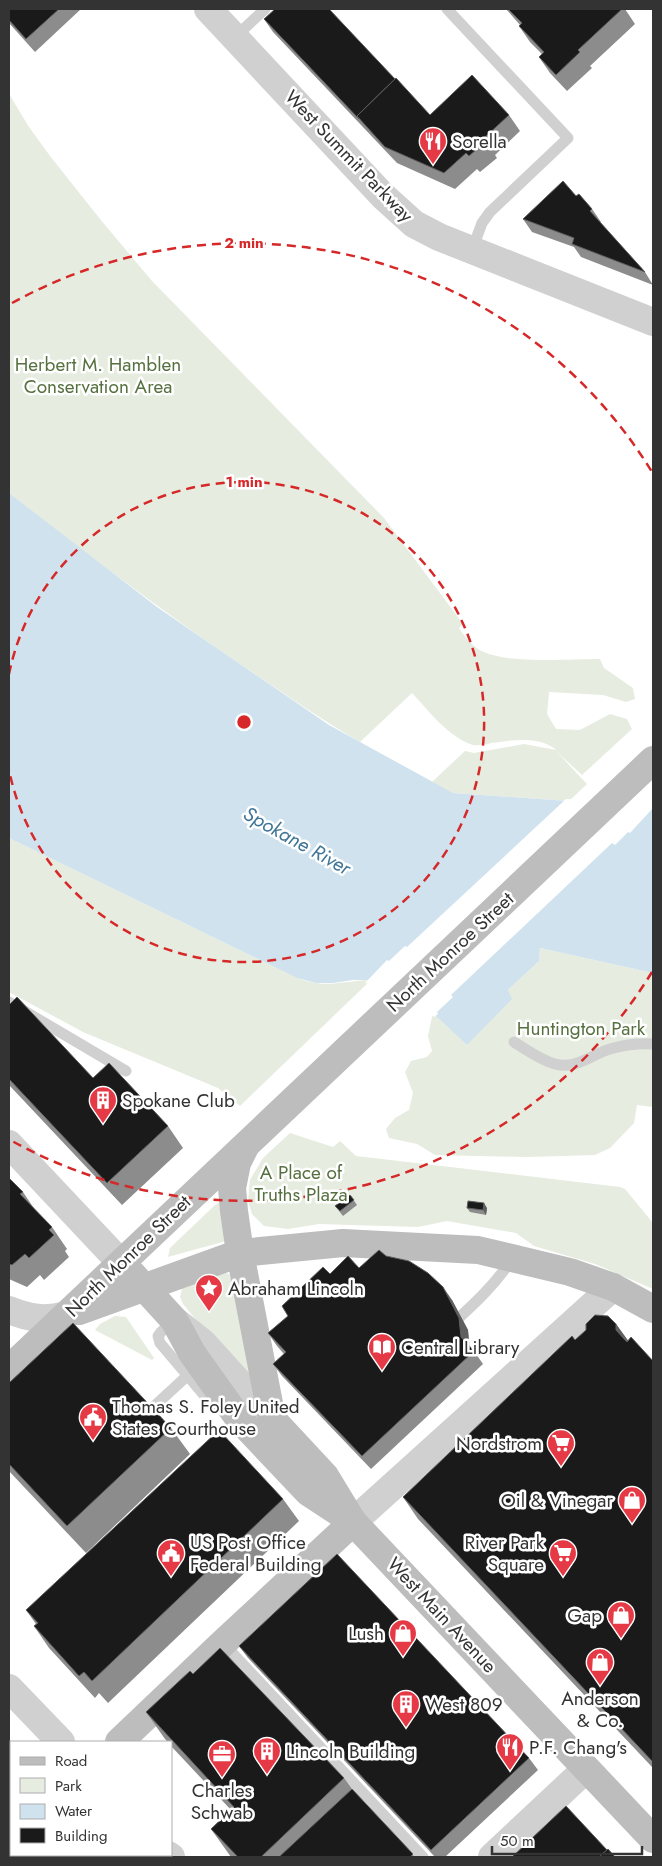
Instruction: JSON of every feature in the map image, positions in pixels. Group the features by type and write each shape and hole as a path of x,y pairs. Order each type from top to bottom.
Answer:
{"main road":[{"name":"North Monroe Street","path":"9,1369 653,760"},
{"name":"North Monroe Street","path":"246,1143 232,1188 240,1253 272,1419"},
{"path":"66,1315 240,1253 344,1243 478,1250 513,1257 570,1272 613,1287 653,1309"},
{"name":"West Main Avenue","path":"121,1263 174,1320 192,1353 239,1419 308,1492 353,1522"},
{"name":"West Main Avenue","path":"272,1419 325,1476 353,1522 653,1840"},
{"path":"120,1741 212,1658 353,1522"}],"street":[{"name":"West Summit Parkway","path":"208,9 394,207 409,220 426,230 472,250 653,322"},
{"name":"West Main Avenue","path":"9,1144 121,1263"},
{"path":"353,1522 613,1287"},
{"path":"9,1310 38,1319 51,1319 66,1315"},
{"name":"West Main Avenue","path":"174,1320 203,1343 272,1419"},
{"path":"9,1688 60,1741"},
{"path":"492,1857 586,1769"}],"lane":[{"path":"234,37 265,9"},
{"path":"446,9 568,138 490,212 482,223 472,250"},
{"path":"9,1002 126,1071"},
{"path":"514,1042 548,1062 563,1066 580,1062 609,1049 636,1044 653,1044"},
{"path":"439,1337 484,1294 513,1257"},
{"path":"174,1320 158,1336 160,1343 204,1396 239,1419"},
{"path":"149,1411 187,1376"},
{"path":"212,1658 423,1857"}],"green space":[{"name":"Herbert M. Hamblen Conservation Area","path":"9,94 29,127 50,156 152,281 384,518 463,624 459,628 473,645 495,656 509,658 540,660 600,659 604,668 633,688 635,699 626,702 603,695 549,692 547,714 556,729 580,730 610,714 627,719 632,729 582,775 556,751 587,784 569,801 453,793 432,782 465,751 474,753 524,744 556,750 542,743 526,740 473,745 447,730 412,693 360,742 301,705 183,624 95,560 9,493"},
{"path":"9,838 297,978 322,984 371,980 240,1106 218,1088 83,1032 9,992"},
{"name":"Huntington Park","path":"540,948 653,973 653,1107 637,1105 634,1123 610,1148 595,1155 527,1157 435,1155 417,1144 389,1138 386,1129 395,1118 409,1110 413,1093 405,1072 411,1061 427,1057 432,1051 428,1036 433,1012 467,1045 508,990 539,961"},
{"name":"A Place of Truths Plaza","path":"290,1133 333,1147 340,1141 356,1156 625,1189 653,1223 653,1289 595,1264 534,1246 516,1233 447,1221 418,1227 319,1224 288,1229 264,1226 252,1214 248,1201 250,1180 263,1158"},
{"path":"222,1201 226,1241 168,1257 170,1248 215,1205"},
{"path":"223,1271 230,1275 251,1376 245,1379 183,1304 180,1297 183,1285"},
{"path":"115,1316 126,1317 154,1358 152,1360 95,1330 100,1324"}],"water":[{"name":"Spokane River","path":"9,493 157,607 329,725 453,793 653,807 653,973 540,948 539,961 508,990 512,999 467,1045 417,998 371,980 316,983 297,978 9,838"}],"pier":[{"path":"566,799 653,804 653,808 630,833 628,832 615,845 612,843 451,995 453,997 434,1017 415,1000 384,986 365,983 387,960 389,961 405,946 407,947"}],"building":[{"path":"9,9 59,9 26,39 9,20"},
{"path":"275,9 329,9 395,79 357,116 359,119 264,19"},
{"path":"508,9 622,9 578,50 580,52 556,75 539,57 544,52 519,26 522,23"},
{"path":"472,75 509,115 483,139 485,142 469,156 466,153 444,173 385,147 357,116 396,78 430,115"},
{"path":"563,181 576,196 579,194 592,209 590,211 645,272 572,244 574,238 523,219"},
{"name":"Spokane Club","path":"17,997 93,1078 109,1063 168,1126 107,1183 9,1079 9,1005"},
{"path":"9,1178 23,1192 20,1194 52,1227 49,1230 54,1235 29,1258 25,1254 12,1265 9,1264"},
{"path":"350,1195 354,1200 340,1211 335,1206"},
{"path":"468,1201 484,1203 483,1210 467,1208"},
{"name":"Central Library","path":"379,1250 386,1256 409,1261 428,1273 443,1287 459,1318 461,1337 474,1351 362,1456 273,1364 286,1352 268,1333 288,1316 282,1306 323,1267 330,1274 348,1256 359,1268"},
{"name":"River Park Square","path":"595,1315 608,1316 616,1324 616,1330 627,1342 631,1337 653,1361 653,1762 403,1497 572,1336 575,1340 586,1330 586,1324"},
{"name":"Thomas S. Foley United States Courthouse","path":"73,1323 171,1428 67,1526 9,1464 9,1383"},
{"name":"US Post Office Federal Building","path":"219,1430 283,1499 92,1681 84,1672 79,1676 34,1626 38,1623 26,1610"},
{"name":"West 809","path":"337,1554 529,1758 431,1850 239,1646"},
{"name":"Lincoln Building","path":"220,1648 344,1778 261,1857 238,1857 211,1829 234,1807 146,1712 190,1671 193,1674"},
{"path":"352,1789 413,1854 410,1857 279,1857"},
{"path":"566,1806 607,1850 599,1857 512,1857"},
{"path":"608,1849 615,1857 599,1857"},
{"path":"107,1856 108,1857 19,1857"}],"place":[{"name":"Sorella","path":"433,165"},
{"name":"Spokane Club","path":"103,1124"},
{"name":"Abraham Lincoln","path":"209,1312"},
{"name":"Central Library","path":"382,1371"},
{"name":"Thomas S. Foley United States Courthouse","path":"93,1441"},
{"name":"Nordstrom","path":"561,1467"},
{"name":"Oil & Vinegar","path":"632,1524"},
{"name":"US Post Office Federal Building","path":"171,1577"},
{"name":"River Park Square","path":"563,1577"},
{"name":"Gap","path":"621,1639"},
{"name":"Lush","path":"403,1657"},
{"name":"Anderson & Co.","path":"600,1686"},
{"name":"West 809","path":"406,1728"},
{"name":"P.F. Chang's","path":"510,1771"},
{"name":"Lincoln Building","path":"267,1775"},
{"name":"Charles Schwab","path":"222,1778"}]}
